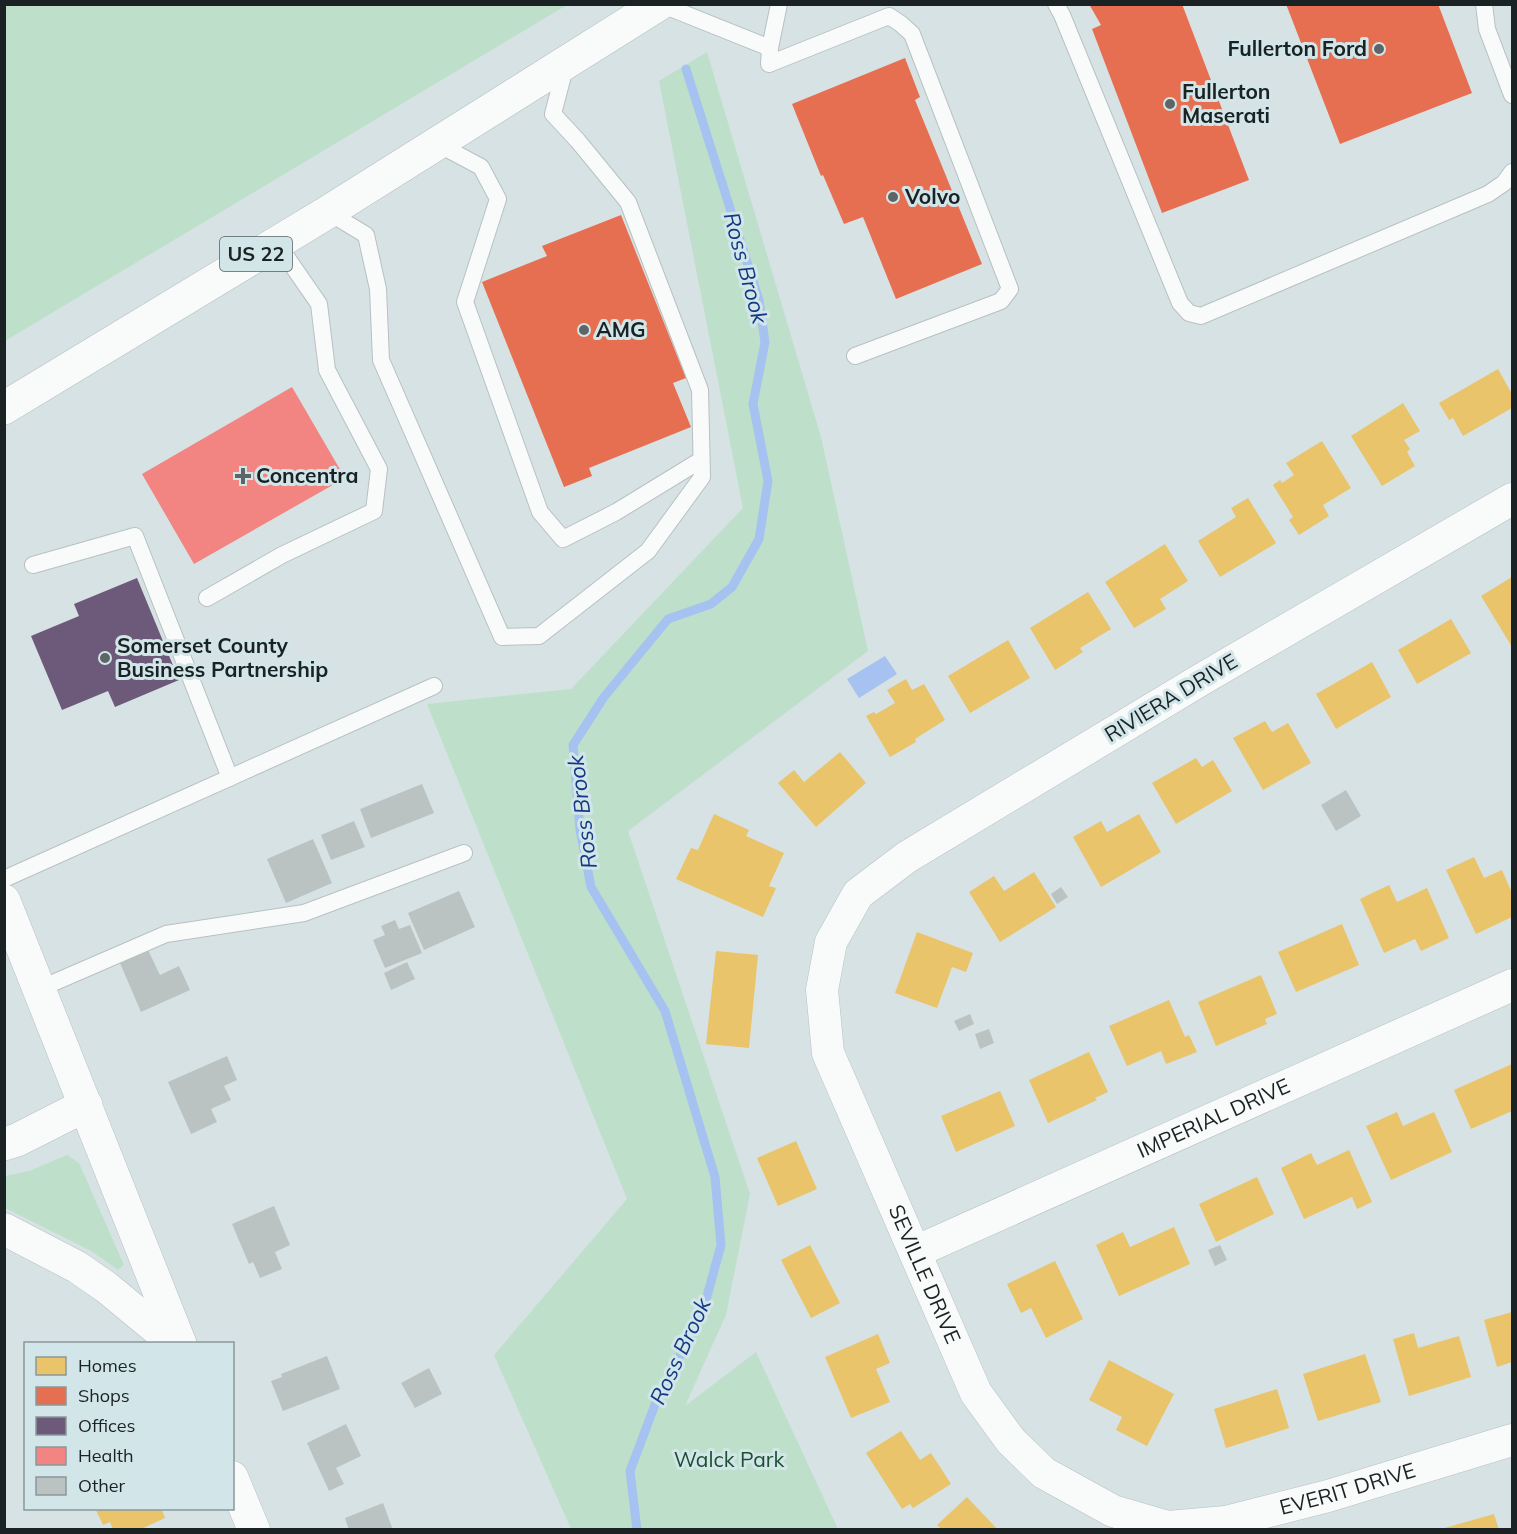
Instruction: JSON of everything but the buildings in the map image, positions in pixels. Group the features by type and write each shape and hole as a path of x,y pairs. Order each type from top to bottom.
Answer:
{"highway":[{"name":"US 22","path":"4,408 328,212 659,4"},
{"path":"4,901 179,1342"},
{"path":"4,1144 17,1140 86,1106"}],"street":[{"name":"RIVIERA DRIVE","path":"845,916 858,894 907,857 1202,679 1512,499"},
{"name":"SEVILLE DRIVE","path":"845,916 831,942 822,990 828,1053 976,1393 1011,1441 1044,1473 1113,1511 1179,1528"},
{"name":"IMPERIAL DRIVE","path":"915,1252 1512,985"},
{"path":"4,1229 77,1267 106,1287 173,1342"},
{"name":"EVERIT DRIVE","path":"1179,1528 1238,1519 1328,1496 1512,1440"},
{"path":"234,1482 254,1530"}],"lane":[{"path":"659,4 770,48"},
{"path":"779,4 769,64 889,16 912,34 1010,289 1001,301 855,356"},
{"path":"1056,4 1180,303 1189,313 1201,316 1477,199 1504,183 1512,172"},
{"path":"1484,4 1487,29 1512,95"},
{"path":"328,212 366,235 378,289 381,360 502,637 539,636 648,551 702,477 700,390 628,202 553,114 568,60"},
{"path":"436,143 481,167 498,199 465,302 540,512 563,538 616,512 701,460"},
{"path":"207,598 282,555 374,511 379,469 327,370 320,304 276,242"},
{"path":"33,565 135,536 230,778"},
{"path":"4,879 434,686"},
{"path":"39,989 166,934 304,913 464,853"}],"green space":[{"path":"5,4 567,4 567,5 5,341"},
{"name":"Walck Park","path":"707,52 821,437 868,651 628,831 750,1194 726,1315 685,1406 756,1352 838,1529 571,1529 494,1355 627,1199 427,704 571,689 743,508 659,81"},
{"path":"67,1155 79,1163 124,1265 118,1270 91,1251 5,1208 5,1176 29,1171"}],"water":[{"path":"885,656 897,674 859,698 847,679"}],"waterway":[{"name":"Ross Brook","path":"637,1530 630,1471 656,1402 703,1311 721,1245 715,1177 665,1011 591,887 580,830 573,745 604,697 668,619 711,604 732,587 759,539 768,481 753,404 765,342 759,300 686,69"}],"place":[{"name":"Fullerton Ford","path":"1379,49"},
{"name":"Fullerton Maserati","path":"1170,104"},
{"name":"Volvo","path":"893,197"},
{"name":"AMG","path":"584,330"},
{"name":"Concentra","path":"243,476"},
{"name":"Somerset County Business Partnership","path":"105,658"}]}
